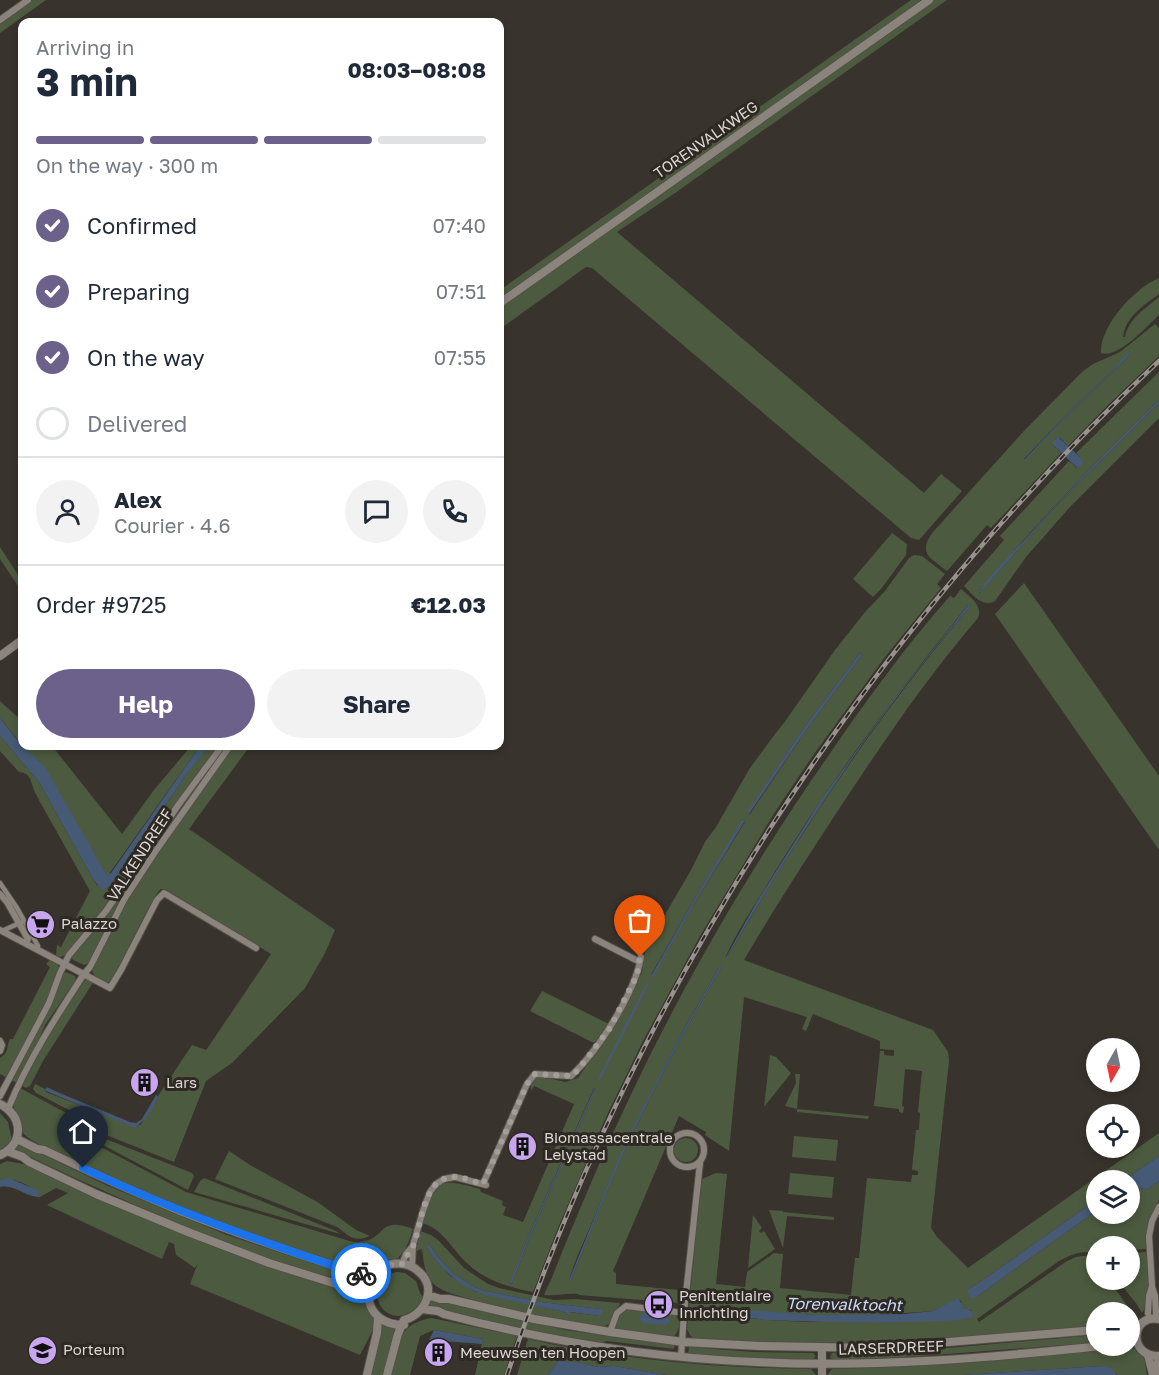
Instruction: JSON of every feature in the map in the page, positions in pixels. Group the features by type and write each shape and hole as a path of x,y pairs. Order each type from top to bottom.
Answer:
{"main road":[{"path":"0,1104 11,1118 17,1136 37,1149 44,1150 102,1178 189,1214 355,1273 374,1276"},
{"path":"17,1136 4,1156 29,1162 96,1194 188,1232 269,1263 368,1296 372,1298 377,1309 384,1316 403,1322"},
{"path":"388,1265 412,1267 422,1274 427,1284 428,1292 422,1312 412,1322 389,1323 378,1317 371,1309 368,1296 374,1276 388,1265"},
{"path":"401,1266 416,1275 424,1291 428,1292"},
{"name":"LARSERDREEF","path":"428,1292 528,1318 683,1342 875,1348 1086,1331"},
{"name":"LARSERDREEF","path":"422,1312 444,1314 563,1341 681,1357 758,1363 929,1361 1086,1348"},
{"path":"1140,1319 1142,1316 1154,1316"},
{"path":"367,1375 377,1333 378,1317"},
{"path":"387,1375 403,1322"},
{"path":"1140,1341 1154,1351 1159,1350"},
{"path":"1140,1349 1148,1355 1159,1357"}],"street":[{"path":"0,20 28,0"},
{"name":"TORENVALKWEG","path":"504,300 928,0"},
{"path":"0,656 18,643"},
{"name":"VALKENDREEF","path":"0,1096 49,1003 69,955 117,896 179,804 219,750"},
{"name":"VALKENDREEF","path":"4,1108 43,1037 90,967 125,898 154,852 228,750"},
{"path":"0,883 17,908 28,939 26,943"},
{"path":"1,931 110,988 157,900 164,893 256,948"},
{"path":"0,894 22,922 38,946 37,949"},
{"path":"1,931 22,922"},
{"path":"412,1267 413,1245 423,1210 436,1184 444,1179 455,1177 484,1185 527,1084 535,1074 571,1076 610,1028 637,975 640,959 595,939"},
{"path":"0,1041 2,1045 0,1051"},
{"path":"681,1357 700,1163 704,1153 700,1138 690,1133 674,1138 669,1149 677,1165 689,1168 700,1163"},
{"path":"1154,1316 1155,1296 1152,1286 1149,1229 1159,1207"},
{"path":"401,1266 413,1245"},
{"path":"610,1332 617,1313 626,1306 684,1313"},
{"path":"822,1348 822,1375"},
{"path":"1148,1355 1154,1375"},
{"path":"1154,1375 1159,1357"}],"green space":[{"path":"33,0 46,0 0,33 0,24"},
{"path":"911,0 921,0 504,298 504,287"},
{"path":"931,0 947,0 617,232 924,493 941,474 962,491 919,540 911,538 592,268 586,267 504,326 504,302"},
{"path":"1159,278 1159,294 1131,317 1123,337 1134,319 1159,297 1159,315 1124,347 1108,354 1101,353 1106,331 1121,309 1140,290"},
{"path":"1155,324 1159,328 1159,356 1068,446 1060,438 1056,438 1053,445 1061,453 991,528 987,525 947,571 931,559 926,546 933,532 1022,433 1082,372 1093,364 1120,352","holes":["1129,353 1071,412 1025,460 1070,411"]},
{"path":"1159,372 1159,400 1044,517 979,591 979,594 1060,502 1159,403 1159,418 1069,508 1026,557 995,601 986,603 974,597 964,586 1004,540 1000,536 1069,461 1077,468 1080,457 1076,453"},
{"path":"892,533 907,544 906,555 873,597 853,579"},
{"path":"0,547 18,575 18,586 0,559"},
{"path":"914,555 922,556 945,574 937,584 941,588 885,657 814,754 775,812 700,936 643,1041 606,1117 533,1292 507,1286 482,1275 462,1258 442,1235 422,1223 434,1190 446,1183 480,1189 481,1192 503,1201 502,1205 506,1207 503,1215 523,1222 574,1104 534,1086 531,1091 531,1082 537,1076 565,1082 578,1078 613,1027 642,972 648,941 750,768 835,650 885,591 909,558","holes":["860,653 862,655 807,729 750,814 747,813 805,726","743,820 745,822 653,976 651,975","594,1088 596,1088 529,1239 512,1284 510,1284 527,1239"]},
{"path":"1024,583 1159,776 1159,850 995,614"},
{"path":"961,589 977,605 978,618 924,686 873,758 744,960 933,1030 948,1052 949,1061 931,1228 968,1268 1086,1185 1086,1207 968,1289 971,1296 975,1298 1086,1218 1086,1224 1140,1224 1140,1189 1148,1189 1159,1181 1159,1200 1148,1223 1146,1249 1140,1249 1140,1236 1086,1236 1086,1252 1059,1261 977,1319 979,1322 1067,1261 1086,1256 1086,1290 1116,1290 1124,1302 1086,1302 1086,1327 978,1336 845,1343 756,1343 694,1339 687,1329 702,1179 716,1173 727,1174 716,1284 745,1287 747,1272 774,1253 783,1254 780,1288 851,1295 855,1258 859,1258 867,1178 911,1182 912,1175 918,1175 918,1171 912,1169 916,1130 919,1130 920,1113 918,1112 922,1071 905,1069 903,1113 899,1112 899,1109 874,1106 880,1051 884,1051 884,1055 894,1056 894,1050 880,1049 880,1041 813,1014 806,1031 802,1029 807,1017 744,997 729,1151 705,1135 706,1132 679,1116 613,1271 616,1273 616,1284 679,1290 682,1294 680,1303 578,1294 544,1295 615,1128 641,1073 726,915 790,812 869,698 900,656 950,596 954,598","holes":["970,605 842,774 725,958 795,840 842,770 916,670","720,966 722,967 663,1072 642,1115 615,1172 571,1280 569,1280 625,1146 670,1055","958,1299 961,1301 962,1308 971,1310 974,1315 806,1322 751,1318 732,1321 782,1313 878,1315 933,1311"]},
{"path":"0,701 18,717 18,740 0,718"},
{"path":"0,736 39,782 93,879 97,885 105,889 110,886 205,750 217,750 106,908 67,955 60,957 56,955 57,945 61,947 90,891 34,791 29,776 19,772 0,751"},
{"path":"26,750 56,751 122,834 154,790 188,750 197,750 109,874 106,874"},
{"path":"230,750 247,750 189,829 335,930 305,988 232,1063 206,1081 174,1162 91,1129 69,1110 36,1093 33,1089 35,1084 45,1089 46,1092 136,1127 141,1124 192,1045 206,1050 271,954 165,889 161,889 151,903 111,982 106,982 94,975 92,968 133,888"},
{"path":"127,887 90,963 84,965 73,960 71,956"},
{"path":"50,960 59,968 53,988 8,1078 0,1074 0,1058 6,1052 10,1039 13,1039 50,967 46,964"},
{"path":"66,972 75,976 76,980 45,1025 17,1083 11,1080 62,974"},
{"path":"87,979 92,984 43,1061 30,1086 26,1088 21,1085 49,1031"},
{"path":"542,991 609,1024 594,1043 530,1011"},
{"path":"770,1055 776,1057 791,1073 764,1107"},
{"path":"795,1074 800,1074 797,1109 785,1106 796,1083"},
{"path":"20,1088 68,1114 82,1137 186,1192 353,1242 370,1239 390,1225 401,1225 413,1229 404,1252 391,1262 371,1270 350,1266 255,1235 136,1188 44,1147 25,1135 18,1124 14,1109 14,1101"},
{"path":"797,1109 869,1116 868,1119 797,1112"},
{"path":"0,1113 8,1122 12,1140 0,1150"},
{"path":"81,1125 93,1134 192,1173 194,1176 188,1190 86,1136 79,1127"},
{"path":"1159,1133 1159,1156 1139,1170 1107,1170 1124,1158 1140,1158 1140,1146"},
{"path":"794,1136 838,1140 836,1161 792,1157"},
{"path":"686,1138 691,1139 697,1145 697,1155 691,1161 686,1162 681,1161 675,1155 674,1150 675,1145 681,1139"},
{"path":"18,1143 108,1186 227,1235 369,1282 366,1289 287,1265 218,1239 115,1196 14,1149"},
{"path":"229,1151 319,1203 356,1230 370,1236 352,1238 337,1227 215,1179"},
{"path":"7,1161 23,1164 139,1215 340,1288 359,1298 369,1307 375,1326 360,1355 190,1284 198,1263 195,1268 176,1255 174,1244 169,1242 162,1259 47,1205 68,1193 56,1188 40,1197 33,1189 22,1183 0,1180 0,1164"},
{"path":"790,1173 834,1177 832,1198 788,1194"},
{"path":"204,1178 336,1231 340,1234 194,1192"},
{"path":"769,1210 834,1217 834,1220 787,1216 783,1248"},
{"path":"753,1215 762,1228 759,1231 761,1233 764,1231 775,1249 748,1268"},
{"path":"420,1231 438,1240 464,1268 488,1284 554,1300 576,1299 620,1304 609,1324 602,1327 483,1303 436,1286 427,1274 422,1249 416,1251","holes":["427,1244 453,1273 481,1290 541,1302 601,1309 600,1316 569,1312 568,1315 565,1312 474,1291 450,1276 427,1248"]},
{"path":"1140,1252 1146,1252 1148,1275 1147,1300 1142,1313 1140,1302 1135,1302 1125,1290 1140,1290"},
{"path":"397,1272 405,1273 416,1281 423,1297 411,1311 394,1316 383,1309 374,1292 383,1278"},
{"path":"430,1299 565,1330 675,1345 674,1349 607,1341 599,1343 526,1330 428,1306"},
{"path":"631,1309 675,1315 680,1323 674,1337 616,1329 619,1316"},
{"path":"432,1318 517,1336 504,1375 475,1375 483,1339 434,1330 420,1336 410,1375 390,1375 402,1336 415,1323"},
{"path":"381,1325 396,1328 384,1375 371,1375"},
{"path":"1086,1336 1086,1344 873,1359 832,1360 830,1357 832,1353 948,1348"},
{"path":"528,1339 668,1362 811,1369 816,1375 666,1375 614,1366 599,1367 563,1362 561,1351 559,1360 548,1375 517,1375"},
{"path":"689,1347 753,1352 813,1353 816,1356 812,1360 720,1357 688,1354"},
{"path":"1086,1350 1086,1356 1140,1356 1140,1352 1146,1364 1147,1375 1117,1375 1102,1366 962,1375 827,1375 832,1369 885,1367"}],"water":[{"path":"1129,352 1126,359 1025,461 1070,411"},
{"path":"1159,400 1159,403 1060,502 978,593 995,571 1075,485"},
{"path":"1058,437 1080,457 1083,462 1078,468 1053,445 1053,441"},
{"path":"969,604 969,608 902,690 840,776 725,959 756,903 821,800 893,700"},
{"path":"860,653 862,655 807,729 749,814 747,812 805,726"},
{"path":"0,718 18,741 18,750 26,750 45,767 106,874 111,873 197,750 206,750 186,775 110,886 101,889 93,879 39,782 0,736"},
{"path":"742,820 745,821 653,977 651,976 694,900"},
{"path":"720,966 722,967 631,1137 571,1280 569,1280 629,1136"},
{"path":"647,982 649,983 600,1080 598,1079"},
{"path":"47,1087 136,1123 142,1119 156,1095 159,1097 147,1117 135,1128 46,1091"},
{"path":"595,1087 529,1239 512,1284 510,1283 527,1239"},
{"path":"1159,1156 1159,1181 1148,1189 1140,1189 1139,1170"},
{"path":"9,1178 37,1190 40,1197 11,1187 0,1187 0,1180"},
{"path":"1086,1207 1086,1218 973,1299 967,1291"},
{"path":"427,1244 453,1273 481,1290 603,1311 600,1316 570,1312 569,1315 565,1312 477,1292 460,1283 445,1271 427,1248"},
{"path":"958,1298 962,1308 972,1311 974,1315 972,1317 943,1321 876,1322 784,1321 751,1318 729,1321 716,1317 720,1308 816,1315 904,1314 933,1311"},
{"path":"643,1312 666,1314 670,1321 666,1325 643,1323 639,1320"},
{"path":"434,1330 483,1339 482,1344 429,1340"},
{"path":"561,1350 565,1351 563,1362 599,1367 614,1366 666,1375 548,1375 559,1360"},
{"path":"1102,1366 1111,1368 1117,1375 962,1375"}],"railway":[{"path":"507,1375 560,1232 622,1093 692,958 770,828 857,702 950,583 1051,469 1159,361"}],"way so far":[{"path":"361,1273 370,1274 388,1265 402,1264 413,1245 423,1210 436,1184 444,1179 455,1177 483,1184 527,1084 535,1074 571,1076 578,1070 610,1028 637,975 640,957"}],"place":[{"name":"Palazzo","path":"40,924"},
{"name":"Lars","path":"145,1083"},
{"name":"Biomassacentrale Lelystad","path":"523,1147"},
{"name":"Penitentiaire Inrichting","path":"658,1305"},
{"name":"Porteum","path":"42,1350"},
{"name":"Meeuwsen ten Hoopen","path":"439,1353"}],"route":[{"path":"83,1168 210,1222 295,1253 361,1273"}],"water label":[{"name":"Torenvalktocht","path":"844,1304"}]}
